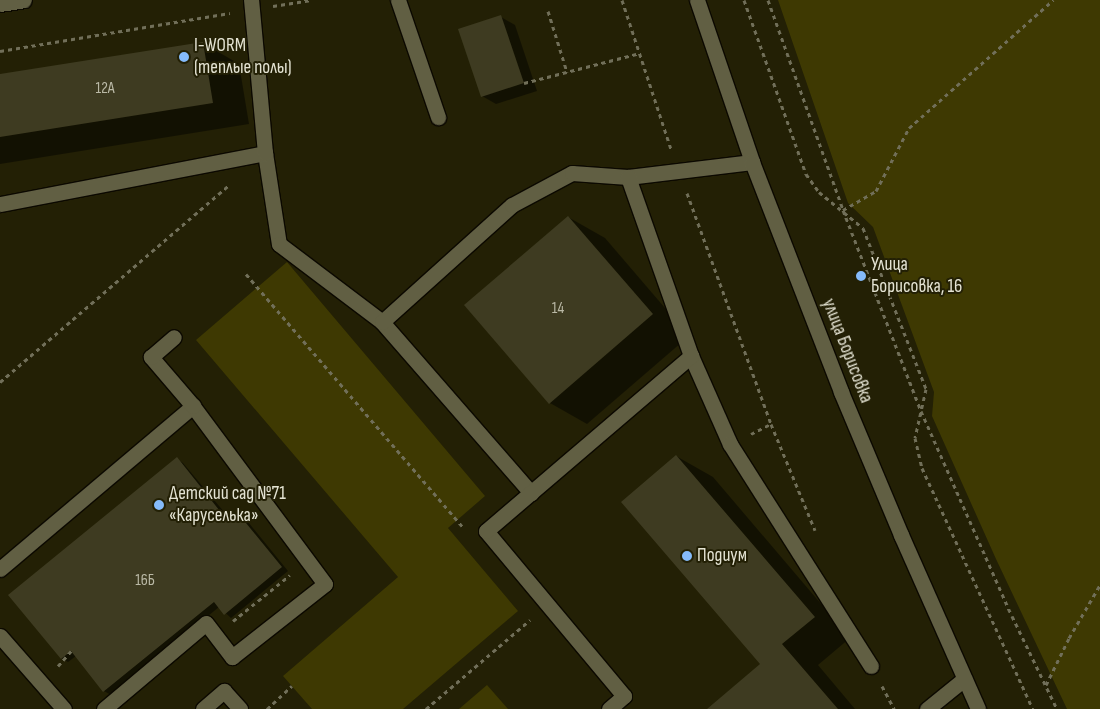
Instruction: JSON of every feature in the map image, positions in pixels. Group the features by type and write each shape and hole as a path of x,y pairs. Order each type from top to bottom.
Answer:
{"street":[{"path":"0,4 24,0"},
{"path":"398,0 438,117"},
{"name":"улица Борисовка","path":"697,0 752,162 841,392 901,536 978,709"},
{"path":"252,4 266,153 279,244 382,322 531,493"},
{"path":"0,204 266,153"},
{"path":"382,322 512,205 572,173 628,177 752,162"},
{"path":"628,177 691,356 730,444 871,666"},
{"path":"104,709 206,623 232,657 325,584 193,406 151,357 174,337"},
{"path":"609,709 624,696 486,531 691,356"},
{"path":"0,569 193,406"},
{"path":"0,636 64,709"},
{"path":"927,709 964,679"},
{"path":"203,709 224,691 240,709"}],"path":[{"path":"0,51 252,4 312,0"},
{"path":"622,0 678,170 771,424 816,535 798,551"},
{"path":"744,0 806,174 819,192 864,228 926,389 915,438 922,468 1034,709"},
{"path":"768,0 843,210 921,411 1012,616 1057,709"},
{"path":"843,210 876,190 909,128 1054,0"},
{"path":"548,11 567,72"},
{"path":"524,83 640,53"},
{"path":"0,382 236,178"},
{"path":"246,274 466,531"},
{"path":"232,657 228,625 292,573"},
{"path":"1046,686 1069,638 1100,585"},
{"path":"426,709 548,606"},
{"path":"267,709 292,686"}],"shaded area":[{"path":"778,0 1100,0 1100,709 1067,709 996,559 932,416 934,392 873,227 848,203"},
{"path":"287,262 485,496 448,528 518,611 403,709 312,709 283,676 398,577 196,340"},
{"path":"487,685 508,709 459,709"}],"building":[{"path":"501,15 524,83 481,97 458,29"},
{"path":"203,42 213,103 0,137 0,74"},
{"path":"568,216 653,314 549,404 464,305"},
{"path":"676,455 815,617 782,644 838,709 707,709 760,664 621,502"},
{"path":"177,457 227,520 237,512 282,567 224,615 214,602 103,692 71,651 61,659 8,595"}],"place":[{"name":"I-WORM (теплые полы)","path":"184,57"},
{"name":"Улица Борисовка, 16","path":"861,276"},
{"name":"Детский сад №71 «Каруселька»","path":"159,505"},
{"name":"Подиум","path":"687,556"}]}
